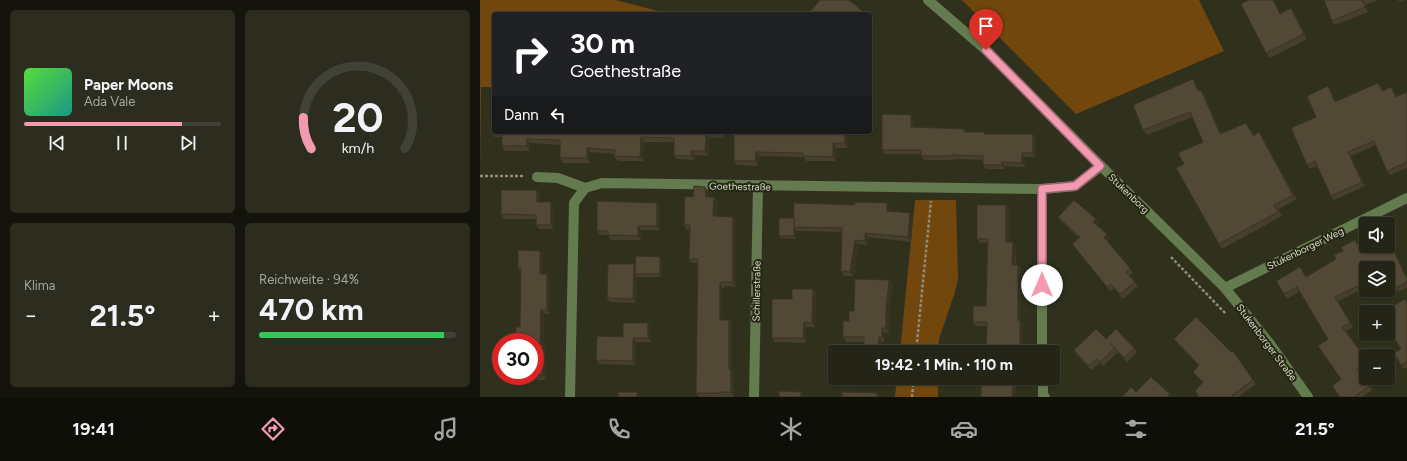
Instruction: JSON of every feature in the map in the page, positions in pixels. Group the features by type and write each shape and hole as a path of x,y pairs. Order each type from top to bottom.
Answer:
{"street":[{"name":"Stukenborg","path":"928,0 986,50 1100,166 1225,288"},
{"name":"Goethestraße","path":"585,188 602,183 1042,189 1075,186 1100,166"},
{"path":"537,177 558,178 585,188 574,203 570,397"},
{"name":"Schillerstraße","path":"754,397 758,186"},
{"path":"1042,189 1042,345"},
{"name":"Stukenborger Weg","path":"1225,288 1407,198"},
{"name":"Stukenborger Straße","path":"1225,288 1270,344 1308,397"},
{"path":"1043,385 1043,395 1045,397"}],"path":[{"path":"480,176 537,177"},
{"path":"917,345 932,188"},
{"path":"1167,253 1227,315"},
{"path":"912,397 913,385"}],"shaded area":[{"path":"480,0 615,0 662,12 492,12 492,87 481,87 480,170"},
{"path":"962,0 1199,0 1224,51 1076,114"},
{"path":"915,200 956,200 958,279 939,339 939,345 901,345"},
{"path":"896,385 938,385 938,397 895,397"}],"building":[{"path":"820,0 849,0 864,12 810,12"},
{"path":"1249,0 1273,0 1280,14 1291,8 1304,34 1266,53 1241,4"},
{"path":"1324,0 1362,0 1365,7 1332,21"},
{"path":"1193,79 1198,91 1201,90 1220,134 1246,123 1253,136 1259,132 1293,195 1274,205 1278,212 1219,244 1176,168 1184,164 1178,153 1203,142 1190,112 1143,130 1133,105"},
{"path":"1378,83 1382,91 1391,87 1396,97 1407,92 1407,162 1387,171 1374,141 1348,152 1362,182 1331,196 1315,161 1307,165 1291,128 1316,117 1307,96 1328,86 1335,102"},
{"path":"492,107 492,132 491,132"},
{"path":"882,114 911,115 911,127 964,129 964,132 985,132 984,134 1033,134 1033,153 1022,153 1022,163 1002,162 1002,165 983,165 983,156 921,156 921,150 882,150"},
{"path":"502,134 706,134 705,151 691,151 691,156 674,155 674,138 641,137 640,157 614,156 615,150 587,148 587,158 560,158 560,140 527,139 527,146 502,146"},
{"path":"734,134 845,134 845,143 833,143 833,157 803,156 803,153 756,152 755,161 734,161"},
{"path":"694,186 705,187 706,197 714,197 713,216 733,217 733,282 720,283 720,320 729,320 729,369 731,369 731,392 696,393 698,259 689,259 690,225 684,225 685,196 693,197"},
{"path":"501,190 537,190 537,202 551,202 551,225 536,225 536,215 501,214"},
{"path":"1074,200 1096,219 1093,222 1107,234 1104,237 1130,268 1126,272 1135,282 1120,294 1111,284 1107,287 1072,244 1080,237 1058,217"},
{"path":"597,201 657,203 657,226 638,226 638,236 608,235 608,231 597,231"},
{"path":"855,202 887,203 887,211 910,213 908,237 865,233 865,241 855,240 850,272 841,271 842,228 793,227 794,203 855,205"},
{"path":"977,205 1006,205 1006,242 1013,242 1012,265 1018,265 1018,321 1020,321 1020,345 986,345 987,322 973,322 973,306 986,306 988,239 977,239"},
{"path":"779,218 794,218 794,236 779,236"},
{"path":"1355,240 1357,244 1359,243 1359,253 1395,253 1407,282 1395,288 1395,261 1359,261 1359,285 1335,297 1350,323 1342,327 1359,350 1359,368 1357,369 1359,372 1359,385 1369,386 1354,397 1340,397 1332,386 1341,379 1318,346 1328,339 1297,287 1284,294 1276,281 1300,267 1306,277 1336,259 1334,255 1343,251 1341,247"},
{"path":"518,250 540,251 540,274 547,274 547,310 541,310 540,333 516,333 516,327 520,327 521,268 518,268"},
{"path":"636,256 660,257 660,274 635,274"},
{"path":"608,264 634,264 633,299 607,298"},
{"path":"855,279 889,280 886,328 882,328 882,337 879,337 878,345 864,345 864,337 843,337 843,321 849,321 849,311 854,311"},
{"path":"792,289 813,289 812,323 804,322 803,338 772,338 772,299 792,299"},
{"path":"1405,299 1407,302 1407,362 1401,365 1395,355 1395,352 1401,349 1395,339 1395,305"},
{"path":"1196,317 1231,352 1233,351 1253,380 1232,395 1233,397 1199,397 1195,391 1203,382 1193,372 1199,365 1174,339"},
{"path":"623,323 648,323 648,338 633,338 633,361 596,360 597,336 623,337"},
{"path":"1096,329 1106,339 1116,329 1134,348 1124,358 1115,348 1100,362 1097,359 1088,366 1074,350"},
{"path":"1151,377 1170,394 1167,397 1122,397 1131,387 1136,392"},
{"path":"981,385 1013,385 1012,397 981,397"},
{"path":"779,391 801,392 801,397 779,397"},
{"path":"618,392 637,392 637,397 618,397"},
{"path":"842,392 877,393 877,397 842,397"}],"route":[{"path":"986,50 1100,166 1075,186 1042,189 1042,285"}]}
